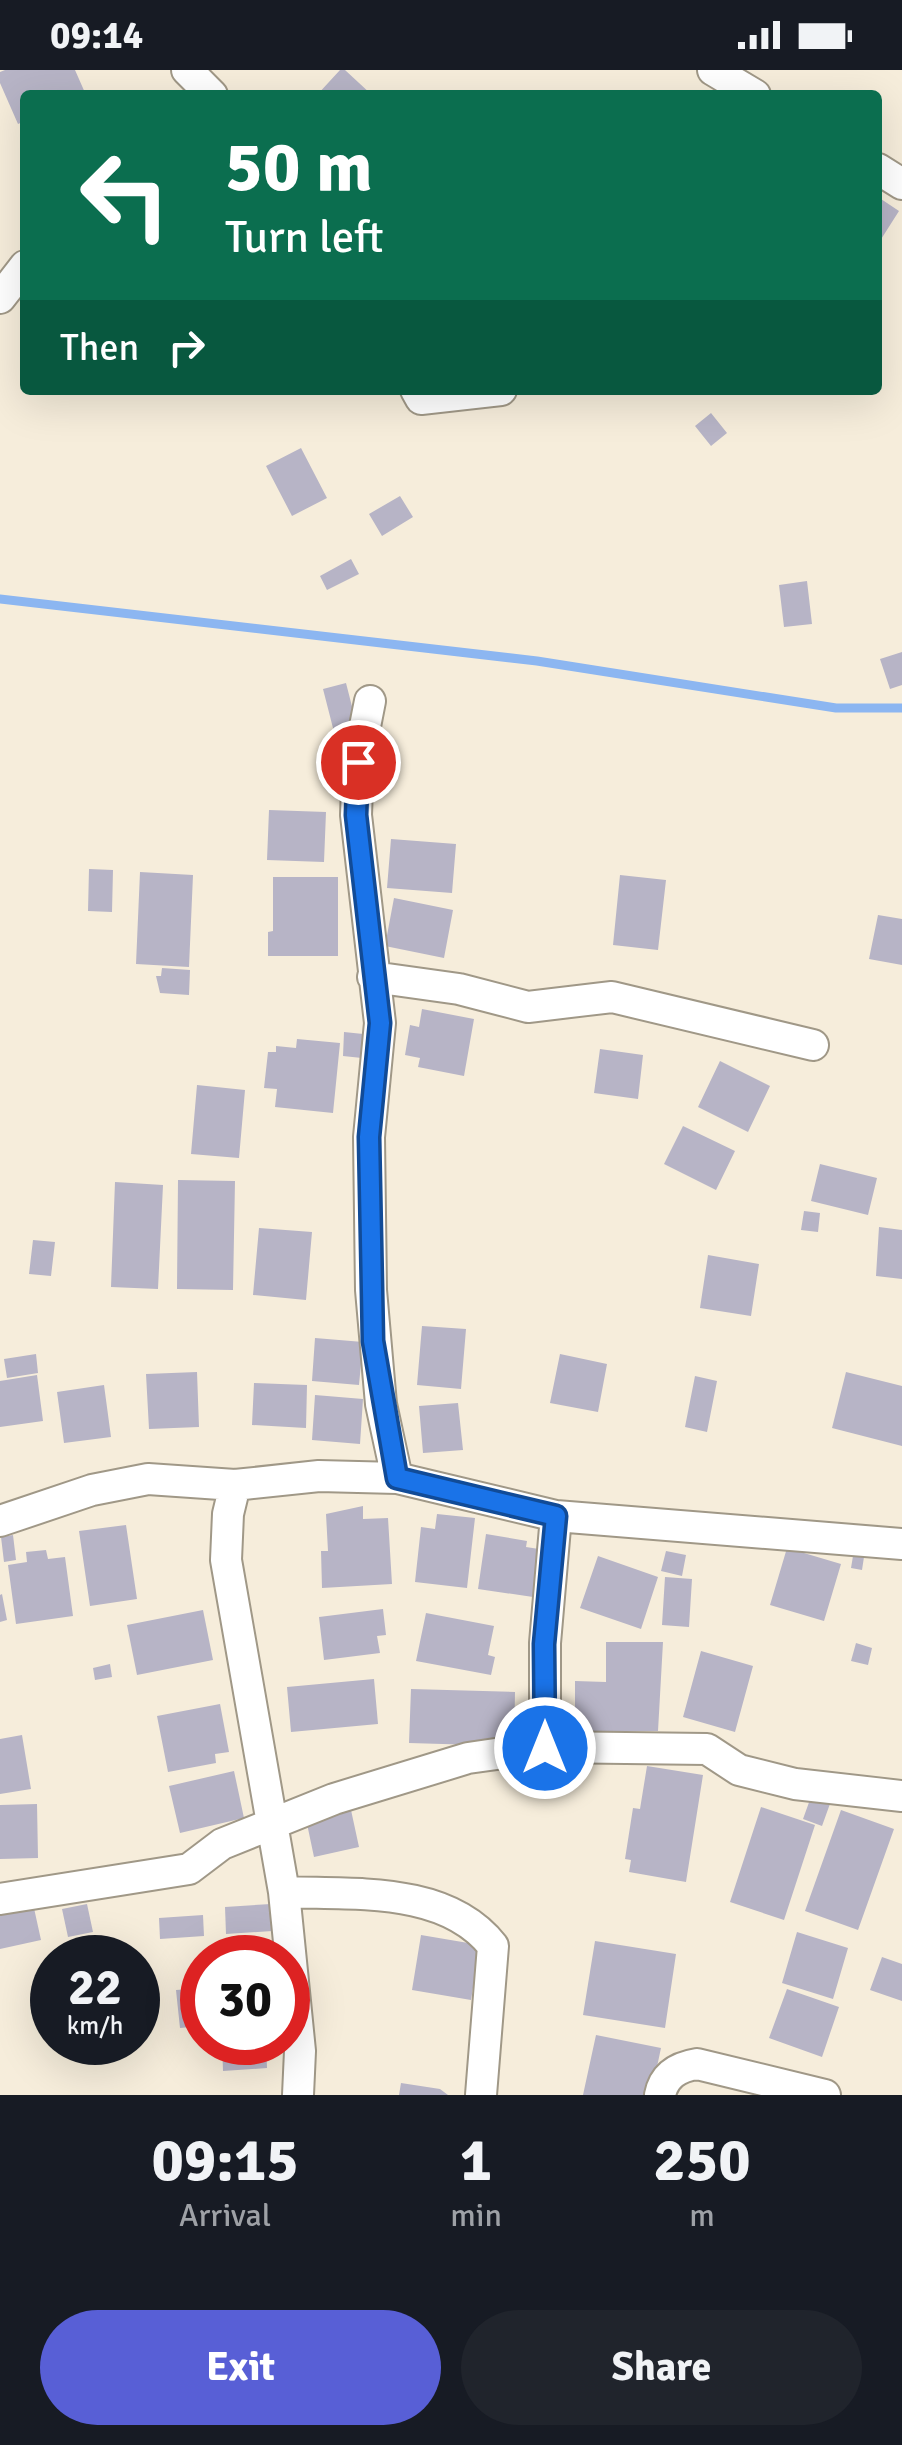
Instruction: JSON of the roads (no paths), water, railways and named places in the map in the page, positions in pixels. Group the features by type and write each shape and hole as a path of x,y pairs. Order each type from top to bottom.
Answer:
{"street":[{"path":"187,70 207,90"},
{"path":"713,70 747,90"},
{"path":"0,298 20,272"},
{"path":"419,395 421,399 457,395"},
{"path":"370,701 358,762 356,815 380,1023 369,1137 373,1341 397,1478"},
{"path":"373,977 459,989 528,1008 612,996 812,1046"},
{"path":"0,1522 92,1490 148,1479 236,1485 319,1476 397,1478 556,1516 902,1544"},
{"path":"236,1485 228,1514 226,1560 284,1892 300,2051 298,2095"},
{"path":"545,1748 544,1644 556,1516"},
{"path":"0,1899 190,1869 222,1844 269,1823 429,1767 545,1748 707,1749 739,1770 795,1784 902,1796"},
{"path":"284,1892 412,1901 475,1923 493,1946 482,2095"},
{"path":"660,2095 662,2085 678,2068 697,2064 825,2095"}],"waterway":[{"path":"0,599 537,661 836,708 902,708"}]}
